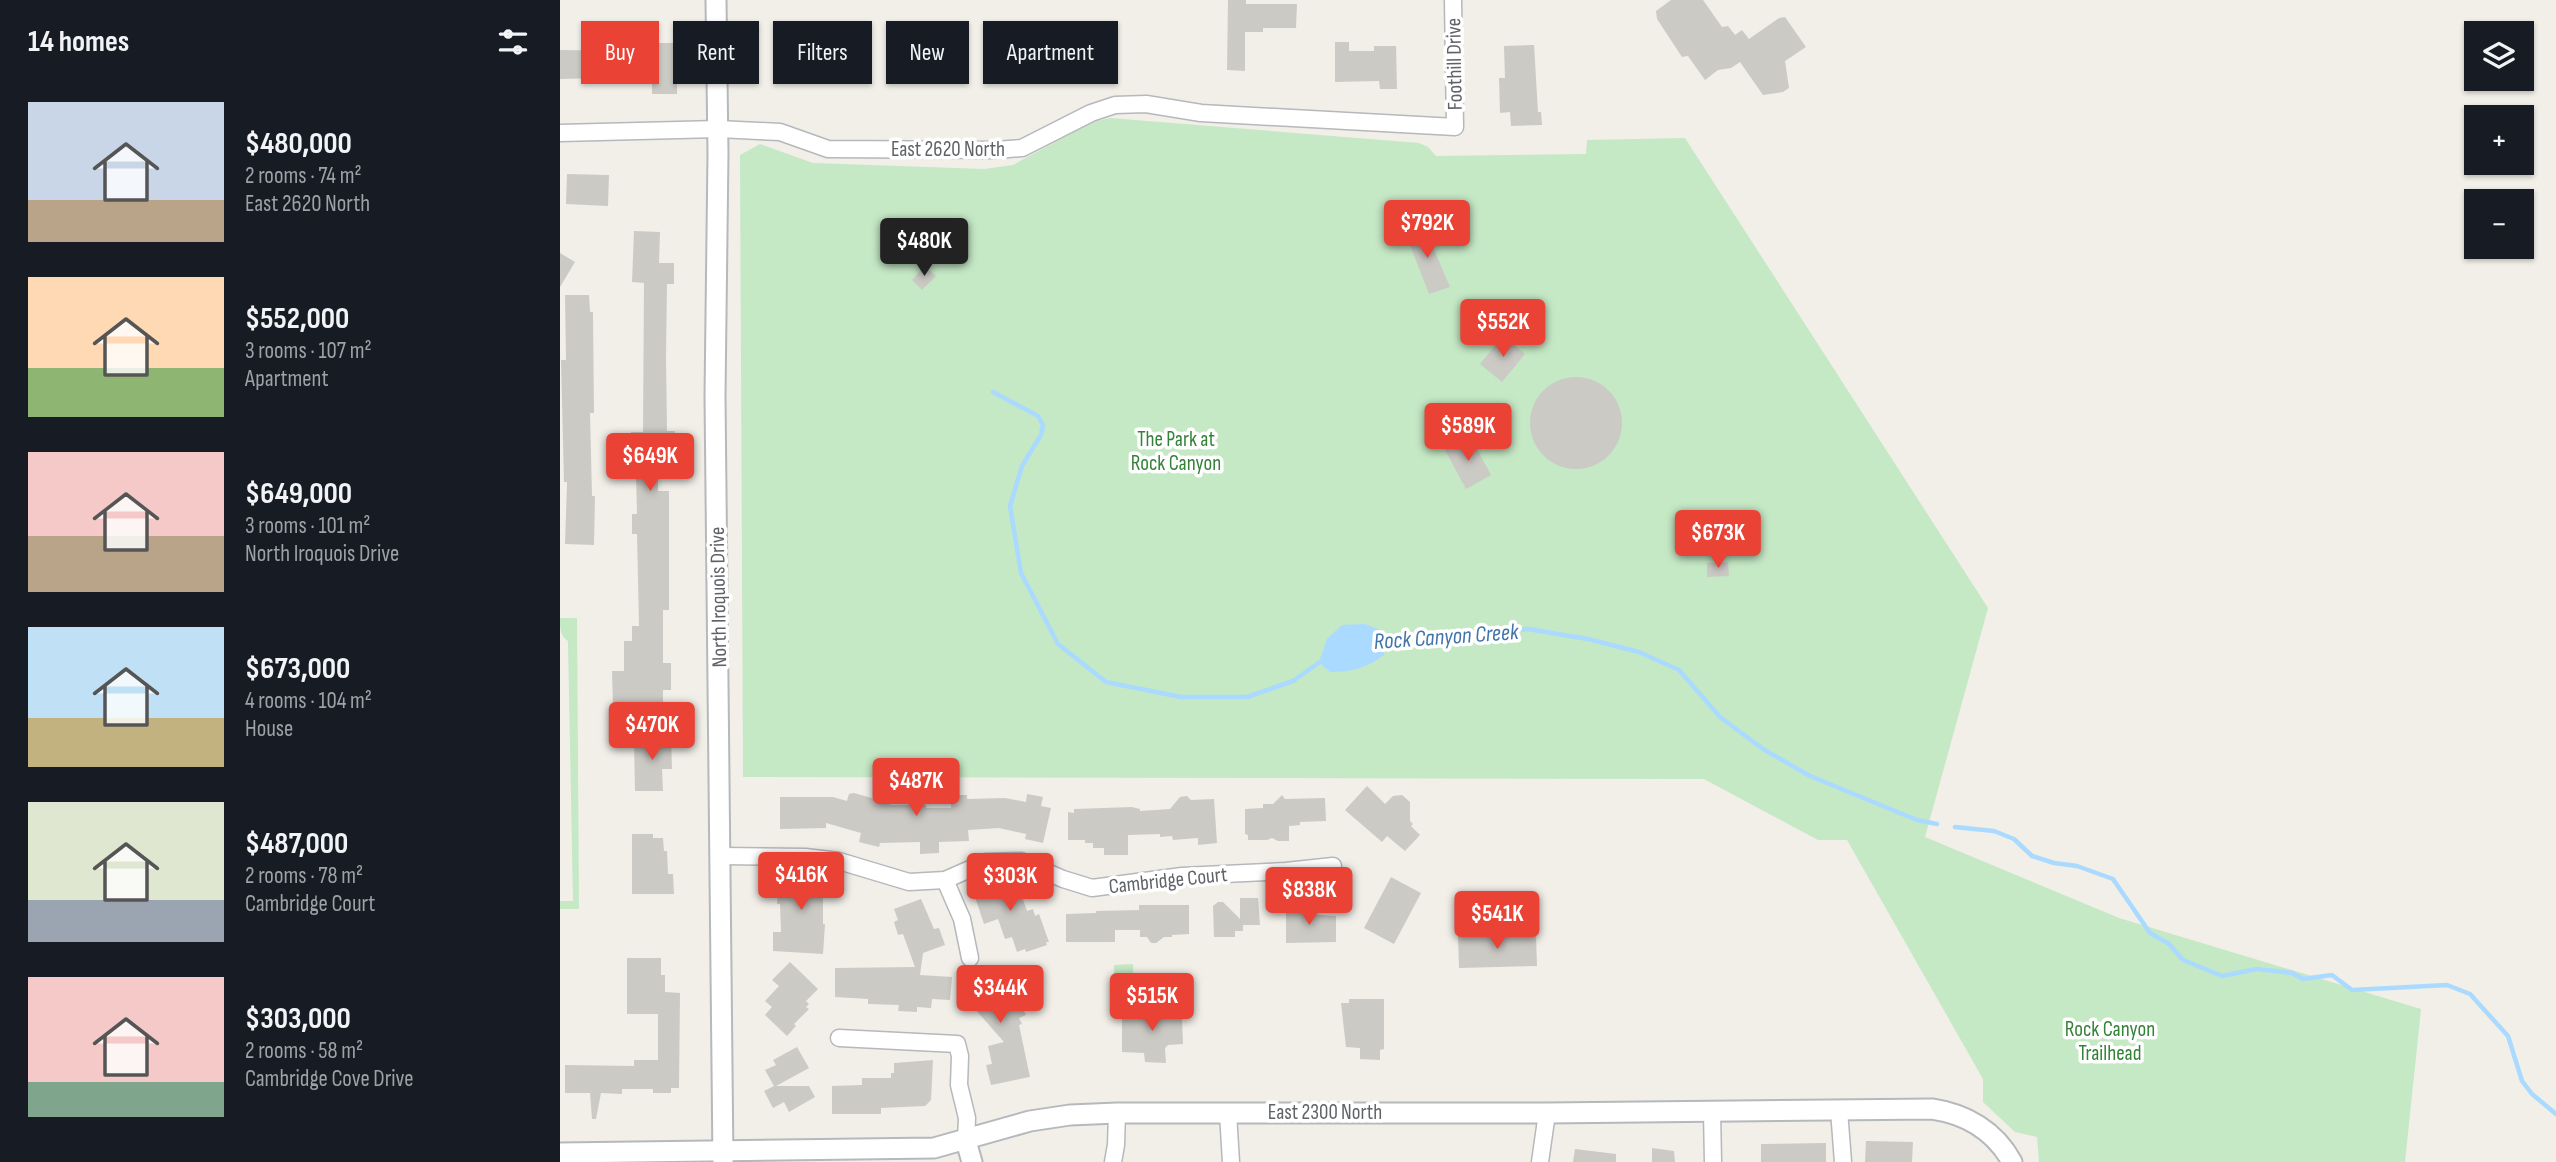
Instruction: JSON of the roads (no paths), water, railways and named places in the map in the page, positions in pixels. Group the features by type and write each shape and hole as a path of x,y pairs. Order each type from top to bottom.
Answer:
{"street":[{"name":"North Iroquois Drive","path":"716,0 718,129 715,396 724,1157"},
{"name":"Foothill Drive","path":"1453,0 1455,127"},
{"name":"East 2620 North","path":"560,133 718,129 780,132 828,149 996,150 1022,148 1091,113 1115,105 1146,104 1201,113 1455,127"},
{"name":"Cambridge Court","path":"721,856 805,857 839,861 909,882 945,880 986,862 1021,861 1092,888 1182,876 1333,866"},
{"path":"945,880 962,919 970,958"},
{"path":"839,1038 957,1044 960,1056 959,1084 967,1118 965,1141 972,1162"},
{"name":"East 2300 North","path":"560,1153 724,1157 934,1147 965,1141 1030,1121 1070,1115 1117,1113 1547,1113 1932,1109 1958,1114 1979,1126 1997,1142 2011,1162"},
{"path":"1839,1110 1843,1162"},
{"path":"1712,1111 1713,1162"},
{"path":"1113,1162 1117,1113"},
{"path":"1228,1113 1231,1162"},
{"path":"1540,1162 1547,1113"}],"water":[{"path":"1365,624 1383,631 1384,655 1365,666 1345,671 1330,672 1319,662 1327,639 1342,625"}],"waterway":[{"name":"Rock Canyon Creek","path":"993,392 1038,416 1043,425 1041,435 1022,466 1010,506 1021,573 1058,644 1106,682 1181,697 1247,697 1293,681 1324,659"},
{"name":"Rock Canyon Creek","path":"1380,639 1528,629 1588,639 1639,652 1679,670 1720,717 1763,749 1810,776 1917,820 1937,824"},
{"name":"Rock Canyon Creek","path":"1955,827 1994,831 2014,839 2032,856 2077,866 2113,879 2150,933 2169,944 2183,960 2222,976 2257,969 2292,973 2303,979 2332,975 2352,990 2447,985 2470,994 2508,1036 2522,1081 2532,1094 2556,1114"}],"park label":[{"name":"The Park at Rock Canyon","path":"1176,451"},
{"name":"Rock Canyon Trailhead","path":"2110,1041"}]}
